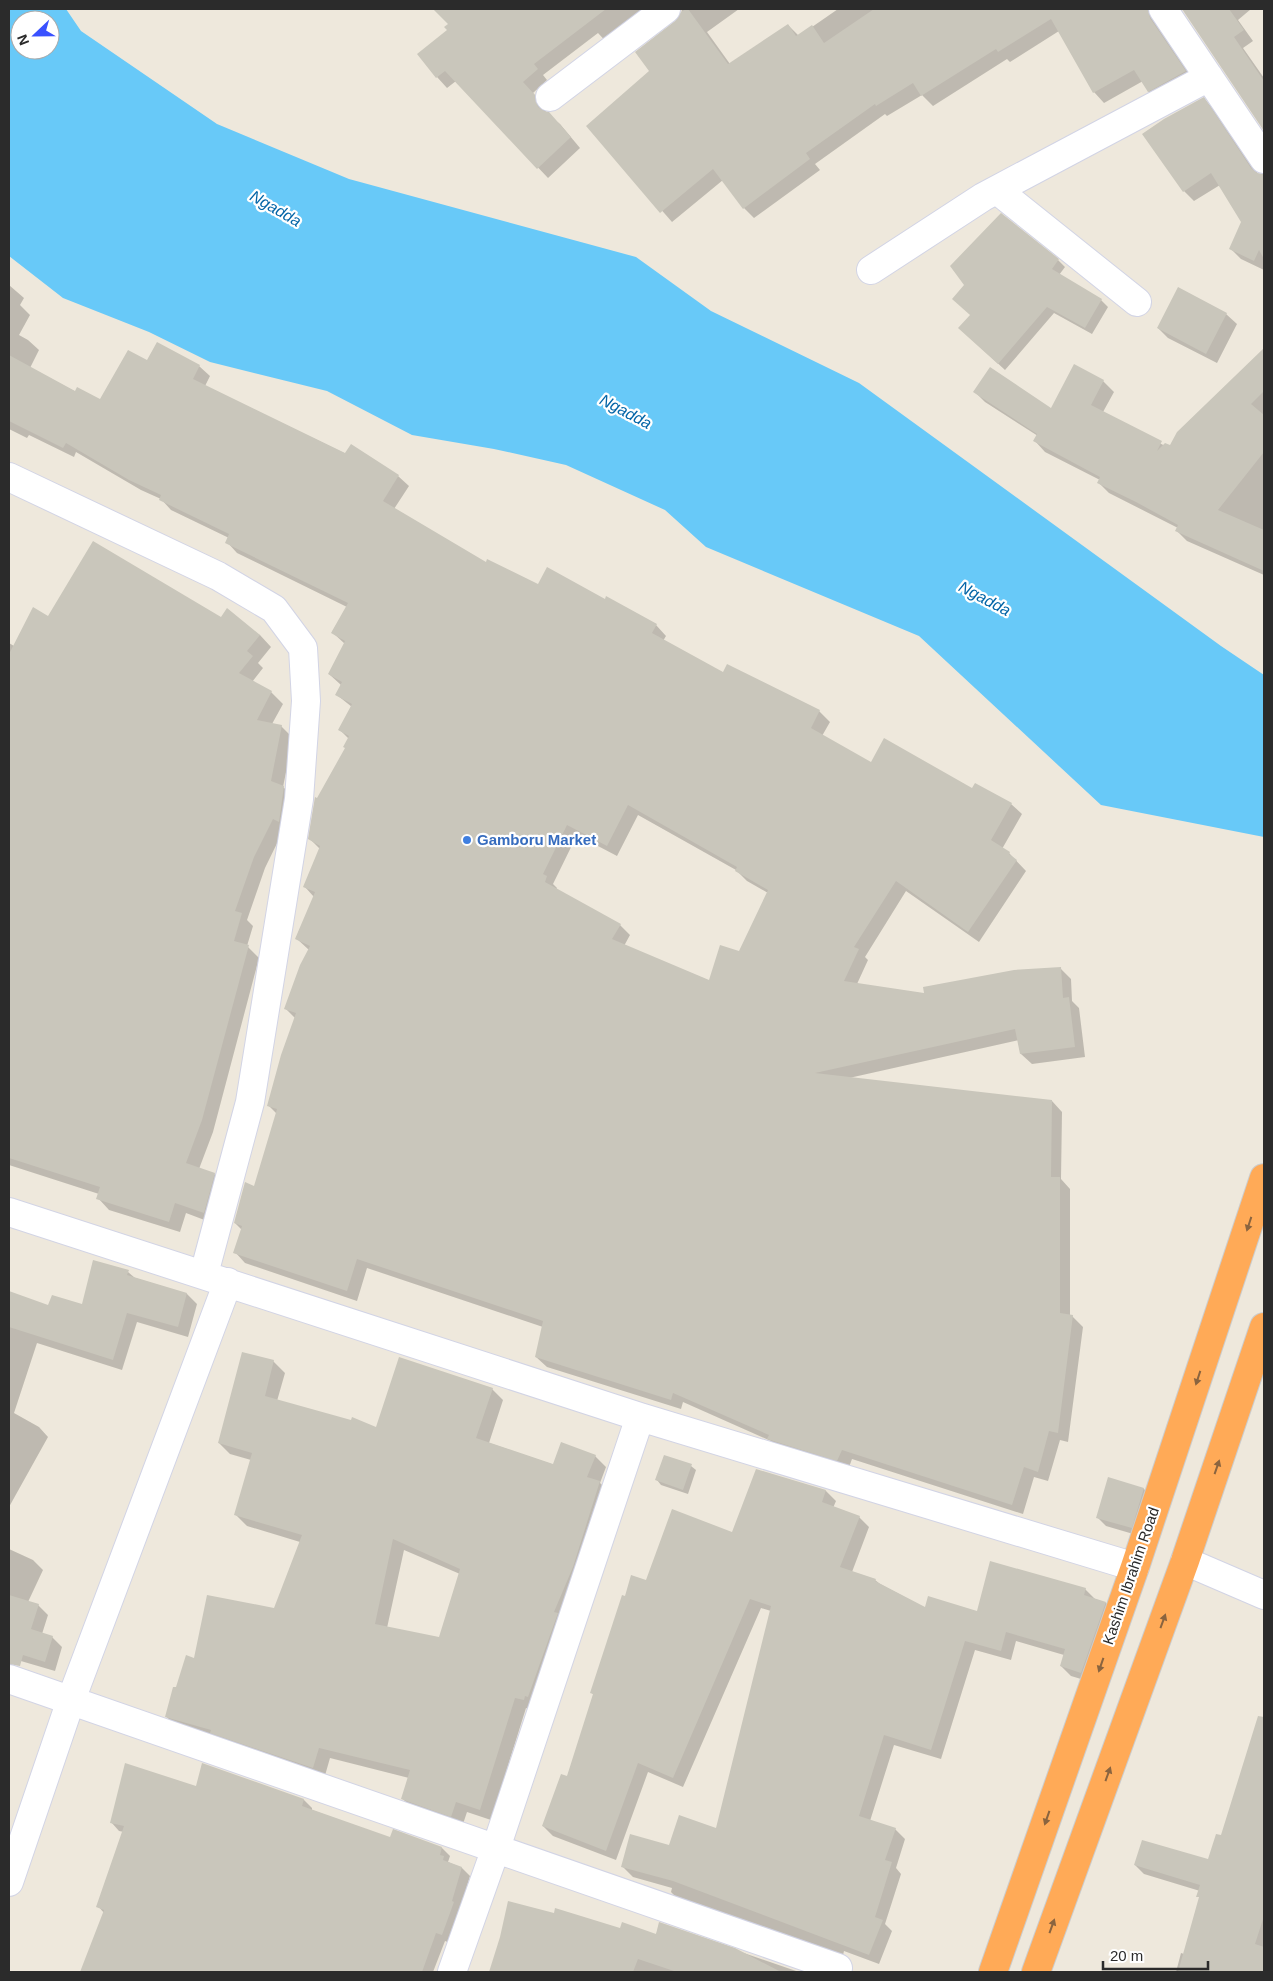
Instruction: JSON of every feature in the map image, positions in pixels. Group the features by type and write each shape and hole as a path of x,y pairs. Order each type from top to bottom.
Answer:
{"highway":[{"name":"Kashim Ibrahim Road","path":"994,1972 1135,1567 1264,1178"},
{"path":"1036,1972 1185,1561 1264,1327"}],"street":[{"path":"550,97 666,9"},
{"path":"1163,9 1264,160"},
{"path":"870,270 996,190 1209,77"},
{"path":"996,190 1137,302"},
{"path":"9,476 218,576 274,609 303,648 306,701 298,809 250,1102 216,1278 9,1882"},
{"path":"9,1212 640,1417 1135,1567"},
{"path":"452,1972 496,1848 640,1417"},
{"path":"1185,1561 1264,1595"},
{"path":"9,1679 838,1968"}],"water":[{"name":"Ngadda","path":"9,9 66,9 81,31 217,124 349,179 636,257 711,311 859,383 1221,646 1264,675 1264,837 1101,805 919,636 706,547 665,510 566,465 494,449 412,435 327,391 210,362 149,332 63,298 9,256"}],"building":[{"path":"433,9 606,9 534,64 538,69 523,82 535,95 538,107 549,112 571,137 537,169 445,71 436,78 417,54 447,30 444,27 448,24"},
{"path":"688,9 728,64 788,24 796,36 812,25 824,43 874,9 1148,9 1150,18 1186,71 1148,92 1134,70 1093,93 1051,19 998,52 996,49 921,96 913,83 876,106 875,104 806,153 810,159 743,209 713,169 660,213 586,126 649,71 635,52 675,21 681,12"},
{"path":"1182,9 1229,9 1244,30 1234,37 1264,81 1264,131"},
{"path":"1204,97 1251,168 1257,173 1264,174 1264,259 1259,250 1254,261 1229,249 1241,222 1211,173 1183,192 1142,134 1164,119"},
{"path":"1001,213 1059,259 1052,269 1102,299 1085,328 1047,307 998,364 958,328 970,315 952,299 964,285 950,266"},
{"path":"1178,287 1227,313 1206,354 1157,328"},
{"name":"Gamboru Market","path":"157,342 200,365 193,379 345,453 351,444 399,475 383,501 486,562 487,559 538,584 547,567 605,599 606,596 657,624 652,633 723,672 727,664 820,710 811,728 871,762 884,738 972,788 975,783 1012,803 991,840 1010,852 1009,854 1017,860 968,932 896,881 854,947 859,949 844,981 924,993 923,987 1014,970 1061,967 1063,998 1069,997 1075,1047 1020,1054 1015,1029 815,1073 1052,1100 1051,1177 1060,1177 1060,1313 1073,1315 1058,1433 1049,1431 1038,1472 1024,1467 1012,1505 842,1450 837,1461 767,1439 769,1435 673,1393 671,1400 535,1357 543,1321 357,1259 347,1291 233,1253 242,1226 234,1223 245,1182 254,1186 277,1109 267,1106 281,1055 296,1013 284,1009 300,965 310,946 295,939 315,892 303,887 320,846 308,839 315,797 317,798 345,748 343,747 349,736 338,730 352,704 335,695 342,682 328,674 345,641 331,633 348,603 225,543 229,534 159,500 161,495 129,480 66,443 63,448 9,421 9,355 75,391 77,387 100,399 128,350 147,360","holes":["628,805 737,867 735,871 768,890 739,951 720,945 709,980 612,939 621,924 545,882 547,876 543,874 567,825 607,846"]},
{"path":"1264,348 1264,391 1251,404 1264,415 1264,452 1218,510 1264,530 1264,571 1175,531 1178,525 1097,483 1100,477 1033,441 1037,434 973,392 990,367 1051,408 1074,364 1104,380 1091,405 1162,441 1157,451 1165,443 1170,445 1177,432"},
{"path":"93,541 221,617 227,608 260,635 247,651 253,656 239,673 272,691 257,720 282,725 271,781 284,786 279,822 273,819 254,857 235,911 242,913 234,941 249,945 202,1120 186,1163 215,1173 204,1213 175,1203 169,1222 96,1199 100,1187 9,1158 9,654 33,607 48,616"},
{"path":"93,1260 129,1270 127,1275 187,1293 178,1327 127,1313 113,1360 9,1327 9,1291 48,1305 52,1295 82,1304"},
{"path":"242,1352 274,1360 265,1396 351,1420 352,1417 376,1427 399,1357 493,1388 476,1438 553,1464 561,1442 596,1455 587,1477 600,1481 573,1567 554,1612 558,1613 528,1697 525,1696 524,1700 515,1698 480,1810 456,1802 451,1817 401,1799 410,1770 319,1748 313,1768 210,1733 211,1730 165,1717 173,1687 176,1687 186,1655 194,1658 207,1595 274,1608 302,1535 234,1515 252,1453 218,1443","holes":["393,1539 460,1569 439,1637 375,1624"]},
{"path":"664,1455 692,1464 683,1490 655,1480"},
{"path":"756,1469 826,1490 822,1502 860,1516 840,1567 876,1579 875,1581 925,1607 928,1596 977,1611 990,1561 1086,1588 1084,1595 1106,1602 1081,1673 1060,1666 1065,1649 1006,1632 1001,1651 965,1641 931,1750 884,1735 859,1816 896,1828 885,1860 892,1862 875,1917 883,1920 869,1955 673,1881 621,1867 630,1834 669,1845 679,1815 716,1828 771,1606 750,1599 673,1778 638,1763 606,1851 542,1826 561,1774 567,1776 593,1694 590,1693 622,1595 625,1596 631,1575 646,1580 672,1509 732,1532"},
{"path":"1108,1477 1144,1488 1132,1528 1096,1518"},
{"path":"9,1595 39,1604 31,1629 53,1636 45,1662 23,1655 20,1666 9,1664"},
{"path":"1258,1716 1264,1717 1264,1916 1255,1944 1264,1947 1264,1972 1178,1972 1199,1897 1196,1897 1200,1885 1134,1865 1142,1840 1208,1859 1216,1834 1221,1835"},
{"path":"125,1763 196,1786 202,1763 304,1799 302,1806 390,1837 393,1829 442,1847 440,1855 444,1856 443,1860 462,1867 452,1901 454,1902 442,1935 436,1933 422,1972 80,1972 104,1910 96,1907 124,1826 110,1823"},
{"path":"508,1901 554,1913 555,1908 620,1928 622,1922 656,1934 659,1922 735,1948 781,1972 677,1972 638,1959 633,1972 489,1972 500,1937"}],"place":[{"name":"Gamboru Market","path":"467,840"}]}
